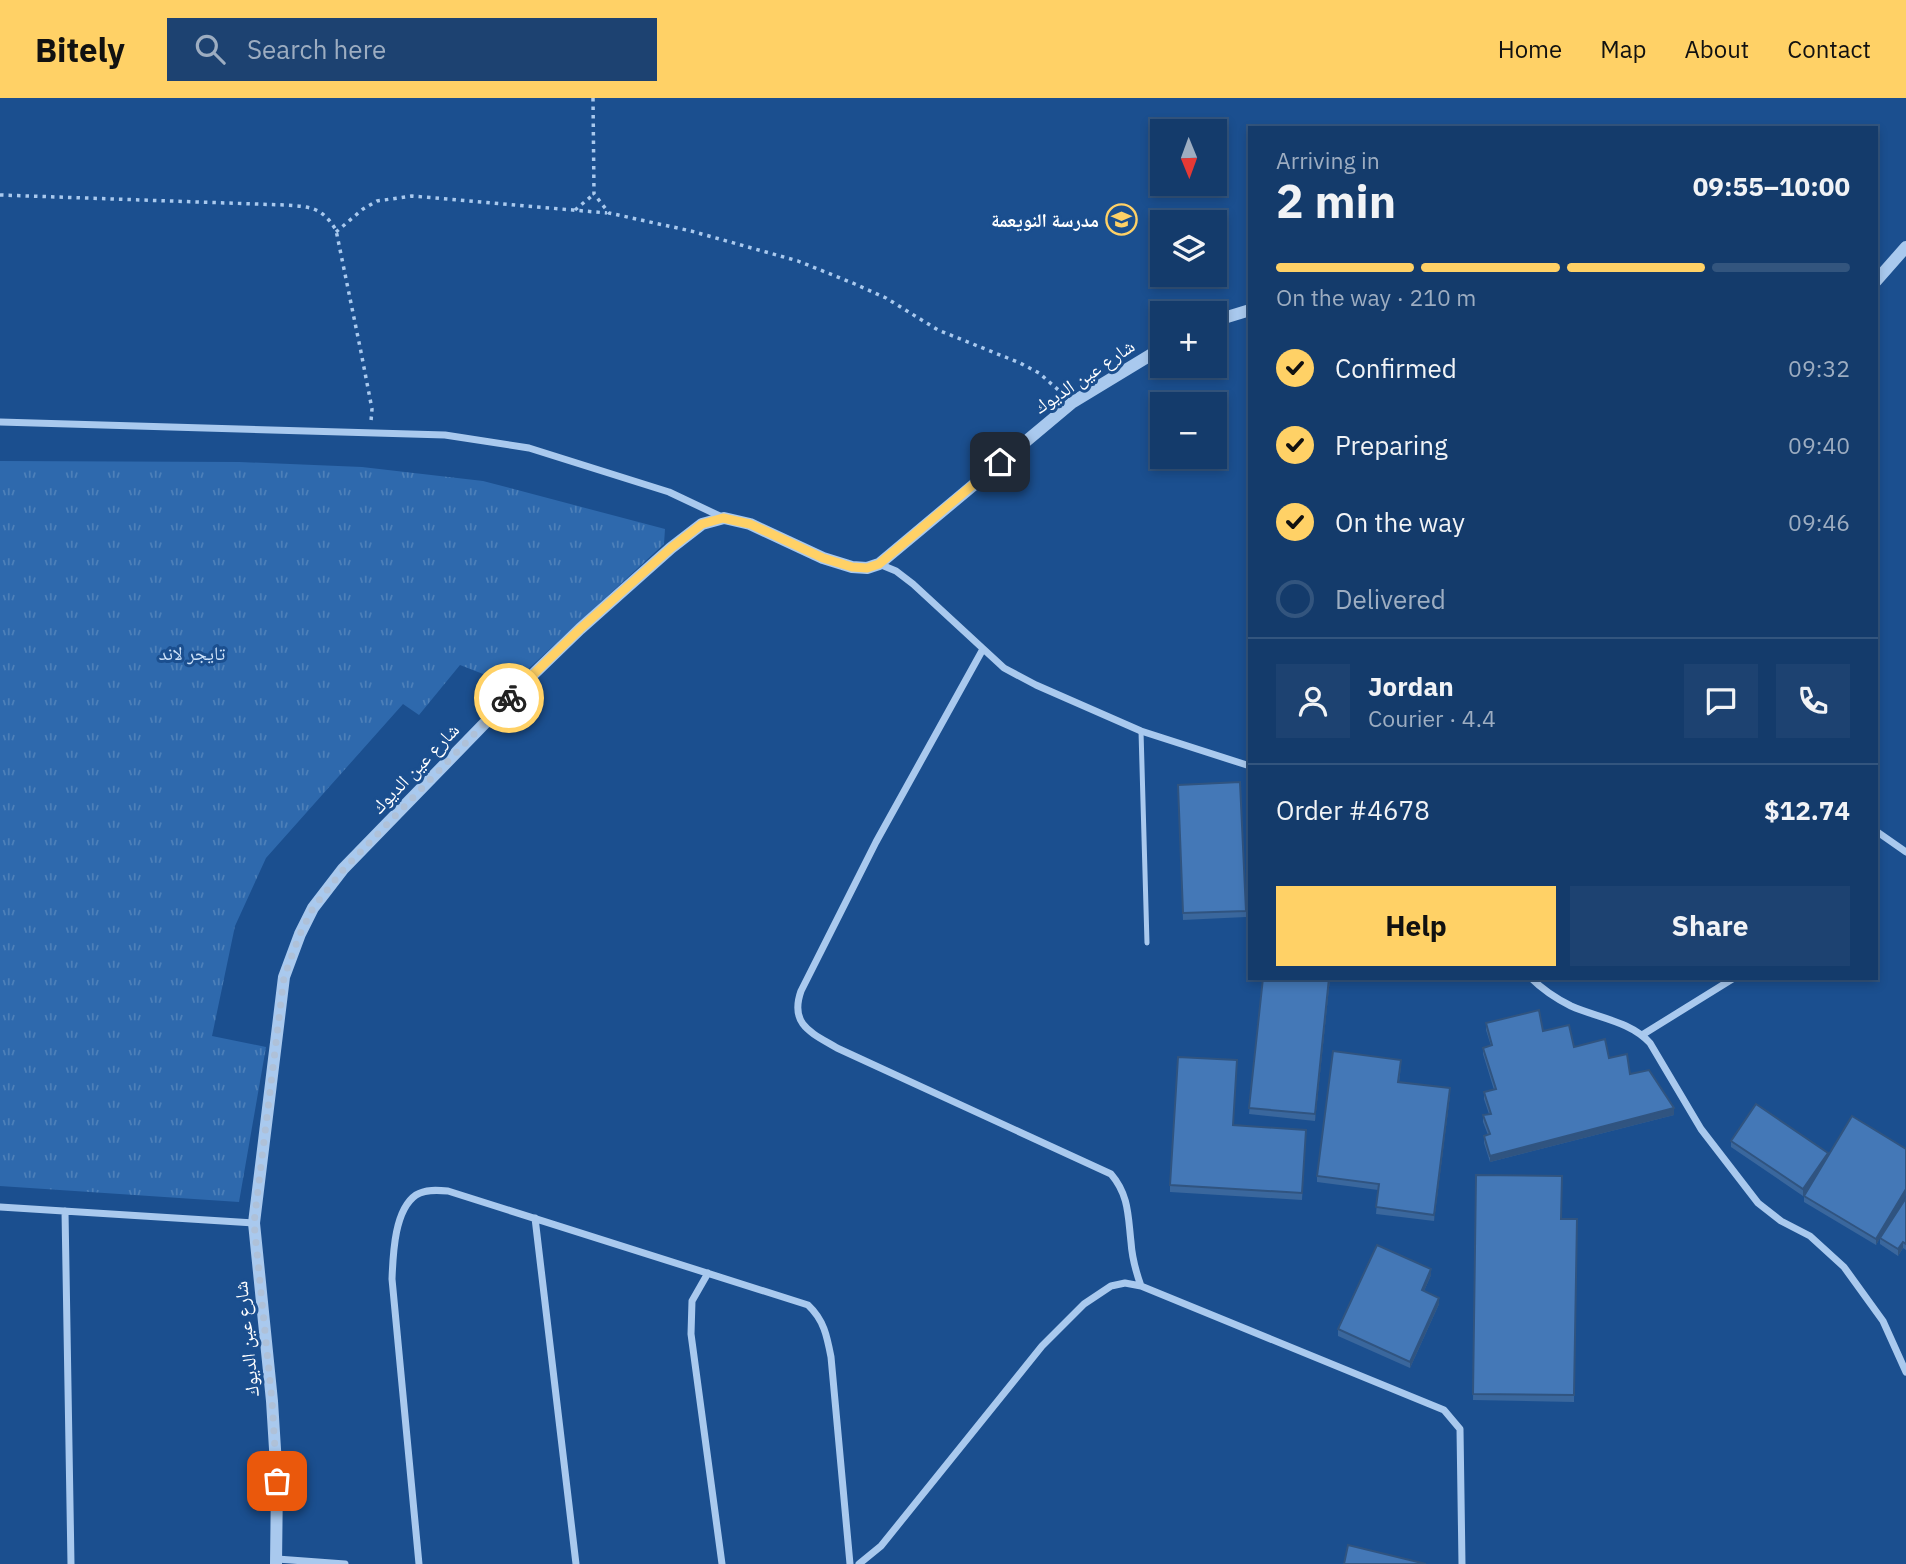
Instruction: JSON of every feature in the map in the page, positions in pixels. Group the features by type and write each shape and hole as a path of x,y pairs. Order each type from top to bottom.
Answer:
{"street":[{"path":"1878,281 1906,247"},
{"path":"1227,317 1248,311"},
{"name":"شارع عين الديوك","path":"879,564 1073,402 1150,355"},
{"path":"0,422 445,435 529,448 668,492 723,518 750,524 823,558 852,567 867,568 879,564 913,584 1004,668 1141,731 1248,765"},
{"name":"شارع عين الديوك","path":"277,1561 277,1481 272,1401 254,1223 284,977 300,934 313,908 343,870 519,688 580,629 685,536 702,524 723,518"},
{"path":"983,649 857,879 800,991 797,1001 798,1015 803,1026 837,1048 1111,1174 1126,1198 1133,1263 1141,1286"},
{"path":"1878,832 1906,852"},
{"path":"1533,980 1571,1006 1643,1035 1701,1129 1738,1180 1758,1203 1781,1221 1810,1236 1844,1267 1902,1352 1906,1372"},
{"path":"1643,1035 1731,980"},
{"path":"419,1564 392,1279 393,1250 405,1207 416,1195 432,1190 448,1191 808,1305 826,1329 831,1357 850,1564"},
{"path":"0,1207 254,1223"},
{"path":"65,1211 71,1564"},
{"path":"535,1218 576,1564"},
{"path":"708,1273 692,1301 691,1334 722,1564"},
{"path":"859,1564 881,1545 1042,1346 1084,1304 1111,1286 1125,1283 1141,1286 1444,1410 1460,1429 1462,1564"},
{"path":"277,1561 345,1564"}],"lane":[{"path":"1141,731 1147,943"}],"path":[{"path":"593,98 594,194 609,213"},
{"path":"575,210 594,194"},
{"path":"0,195 311,207 327,215 336,232 372,409 371,434"},
{"path":"336,232 377,201 412,196 609,213 691,231 798,261 855,284 886,298 938,330 989,349 1039,373 1073,402"}],"green space":[{"name":"تايجر لاند","path":"0,461 239,462 362,467 483,481 665,529 664,544 511,685 460,665 419,715 403,704 266,858 235,926 212,1036 266,1047 239,1202 0,1186"}],"building":[{"path":"1240,782 1246,911 1183,913 1178,785"},
{"path":"1263,980 1329,980 1315,1114 1249,1108"},
{"path":"1539,1010 1543,1031 1569,1025 1574,1047 1605,1039 1609,1058 1627,1054 1630,1074 1649,1070 1674,1108 1490,1156 1484,1136 1490,1134 1483,1115 1491,1114 1484,1092 1496,1089 1483,1048 1492,1045 1486,1023"},
{"path":"1333,1051 1401,1060 1398,1082 1450,1088 1434,1215 1376,1207 1379,1184 1317,1176"},
{"path":"1178,1057 1237,1060 1233,1125 1306,1130 1302,1193 1170,1185"},
{"path":"1756,1104 1828,1153 1803,1189 1731,1141"},
{"path":"1852,1116 1906,1149 1906,1189 1876,1239 1804,1196"},
{"path":"1476,1175 1562,1176 1561,1219 1577,1219 1574,1395 1473,1394"},
{"path":"1906,1198 1906,1244 1903,1242 1898,1249 1880,1238"},
{"path":"1377,1245 1431,1269 1422,1290 1439,1298 1410,1362 1338,1329"},
{"path":"1348,1545 1426,1564 1344,1564"}],"way so far":[{"path":"277,1481 272,1401 254,1223 284,977 313,908 343,870 509,698"}],"place":[{"name":"مدرسة النويعمة","path":"1122,220"}],"route":[{"path":"509,698 580,629 702,524 723,518 750,524 783,537 823,558 852,567 867,568 879,564 1000,462"}]}
